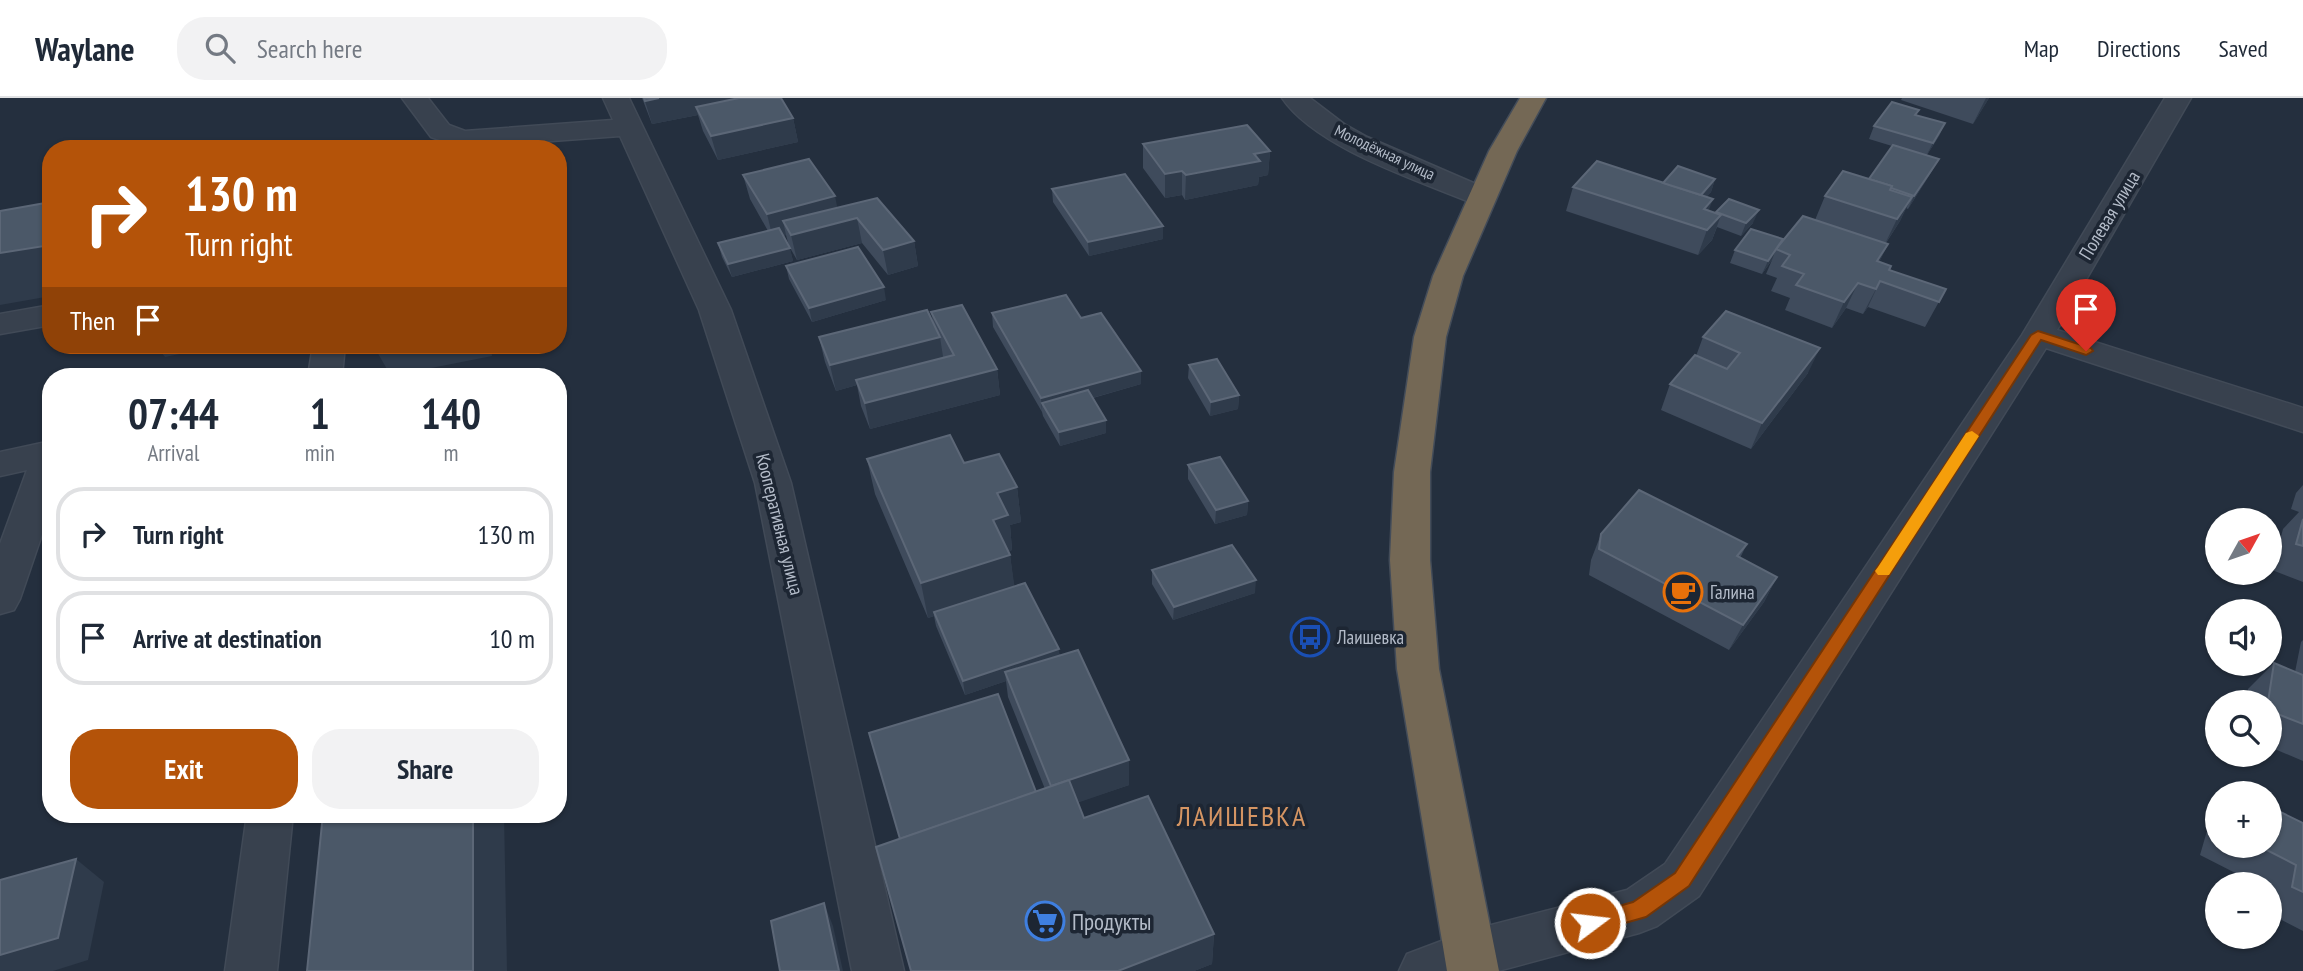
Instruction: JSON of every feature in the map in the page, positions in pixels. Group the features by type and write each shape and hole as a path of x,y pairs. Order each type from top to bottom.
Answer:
{"highway":[{"path":"1455,966 1418,669 1410,560 1412,472 1430,337 1448,276 1482,197 1533,98"}],"street":[{"path":"415,98 440,131 455,140"},
{"name":"Молодёжная улица","path":"1294,98 1309,113 1344,136 1482,197"},
{"name":"Полевая улица","path":"1455,966 1639,910 1682,880 2038,335 2178,98"},
{"path":"481,140 623,112"},
{"name":"Кооперативная улица","path":"623,112 715,310 773,483 878,971"},
{"path":"0,324 42,317"},
{"path":"2038,335 2303,420"},
{"path":"0,464 42,455"},
{"path":"0,599 42,479"},
{"path":"251,971 269,823"}],"building":[{"path":"739,98 781,98 793,118 711,136 696,107"},
{"path":"1892,102 1919,110 1915,115 1945,123 1933,143 1874,126"},
{"path":"1247,125 1270,151 1254,154 1260,161 1186,175 1182,171 1165,174 1143,144"},
{"path":"1893,145 1939,159 1914,196 1869,179"},
{"path":"809,159 835,196 767,214 743,175"},
{"path":"1597,161 1713,199 1704,209 1721,215 1707,230 1573,187"},
{"path":"1678,166 1715,179 1701,195 1663,183"},
{"path":"1843,171 1892,186 1890,190 1912,197 1897,219 1825,196"},
{"path":"1125,174 1163,226 1088,242 1052,189"},
{"path":"877,198 914,241 883,250 857,218 791,235 783,221"},
{"path":"1729,199 1759,210 1746,223 1716,212"},
{"path":"42,204 42,246 0,253 0,211"},
{"path":"1803,216 1888,244 1877,261 1891,266 1889,270 1946,289 1939,302 1880,281 1876,289 1858,283 1844,302 1796,285 1804,274 1782,266 1790,255 1776,249"},
{"path":"779,228 790,248 728,264 718,243"},
{"path":"1751,229 1783,239 1768,261 1735,250"},
{"path":"858,247 884,287 809,308 786,266"},
{"path":"1066,295 1081,318 1101,313 1141,371 1041,398 992,313"},
{"path":"962,305 997,369 865,403 856,380 954,355 931,312"},
{"path":"927,310 940,337 830,365 819,337"},
{"path":"1726,311 1820,348 1762,423 1670,384 1695,355 1727,369 1740,353 1703,337"},
{"path":"1217,359 1239,395 1211,402 1189,365"},
{"path":"1088,390 1106,420 1059,432 1042,403"},
{"path":"950,435 964,463 999,454 1017,487 997,493 1008,515 993,520 1010,555 921,583 867,459"},
{"path":"1220,457 1248,501 1216,510 1188,465"},
{"path":"1639,490 1747,544 1737,556 1777,577 1743,625 1599,549 1601,534"},
{"path":"2303,519 2303,546 2296,544"},
{"path":"1232,545 1256,580 1174,607 1152,570"},
{"path":"1025,583 1059,649 963,681 934,612"},
{"path":"1078,650 1129,760 1051,786 1005,672"},
{"path":"2282,666 2303,675 2303,724 2282,716 2282,690 2270,690 2272,676 2282,676"},
{"path":"998,694 1036,792 900,839 869,733"},
{"name":"Продукты","path":"1069,780 1084,818 1148,796 1214,934 1118,971 911,971 876,847"},
{"path":"2282,813 2303,823 2303,892 2292,887 2296,865 2282,858"},
{"path":"322,823 473,823 473,971 307,971"},
{"path":"76,859 58,938 0,955 0,880"},
{"path":"824,903 839,971 780,971 771,921"}],"slow traffic":[{"path":"1883,571 1972,436"}],"place":[{"name":"Галина","path":"1683,592"},
{"name":"Лаишевка","path":"1310,637"},
{"name":"Продукты","path":"1045,921"}],"district":[{"name":"ЛАИШЕВКА","path":"1242,815"}],"route":[{"path":"1590,923 1639,910 1682,880 2038,335 2086,351"}]}
